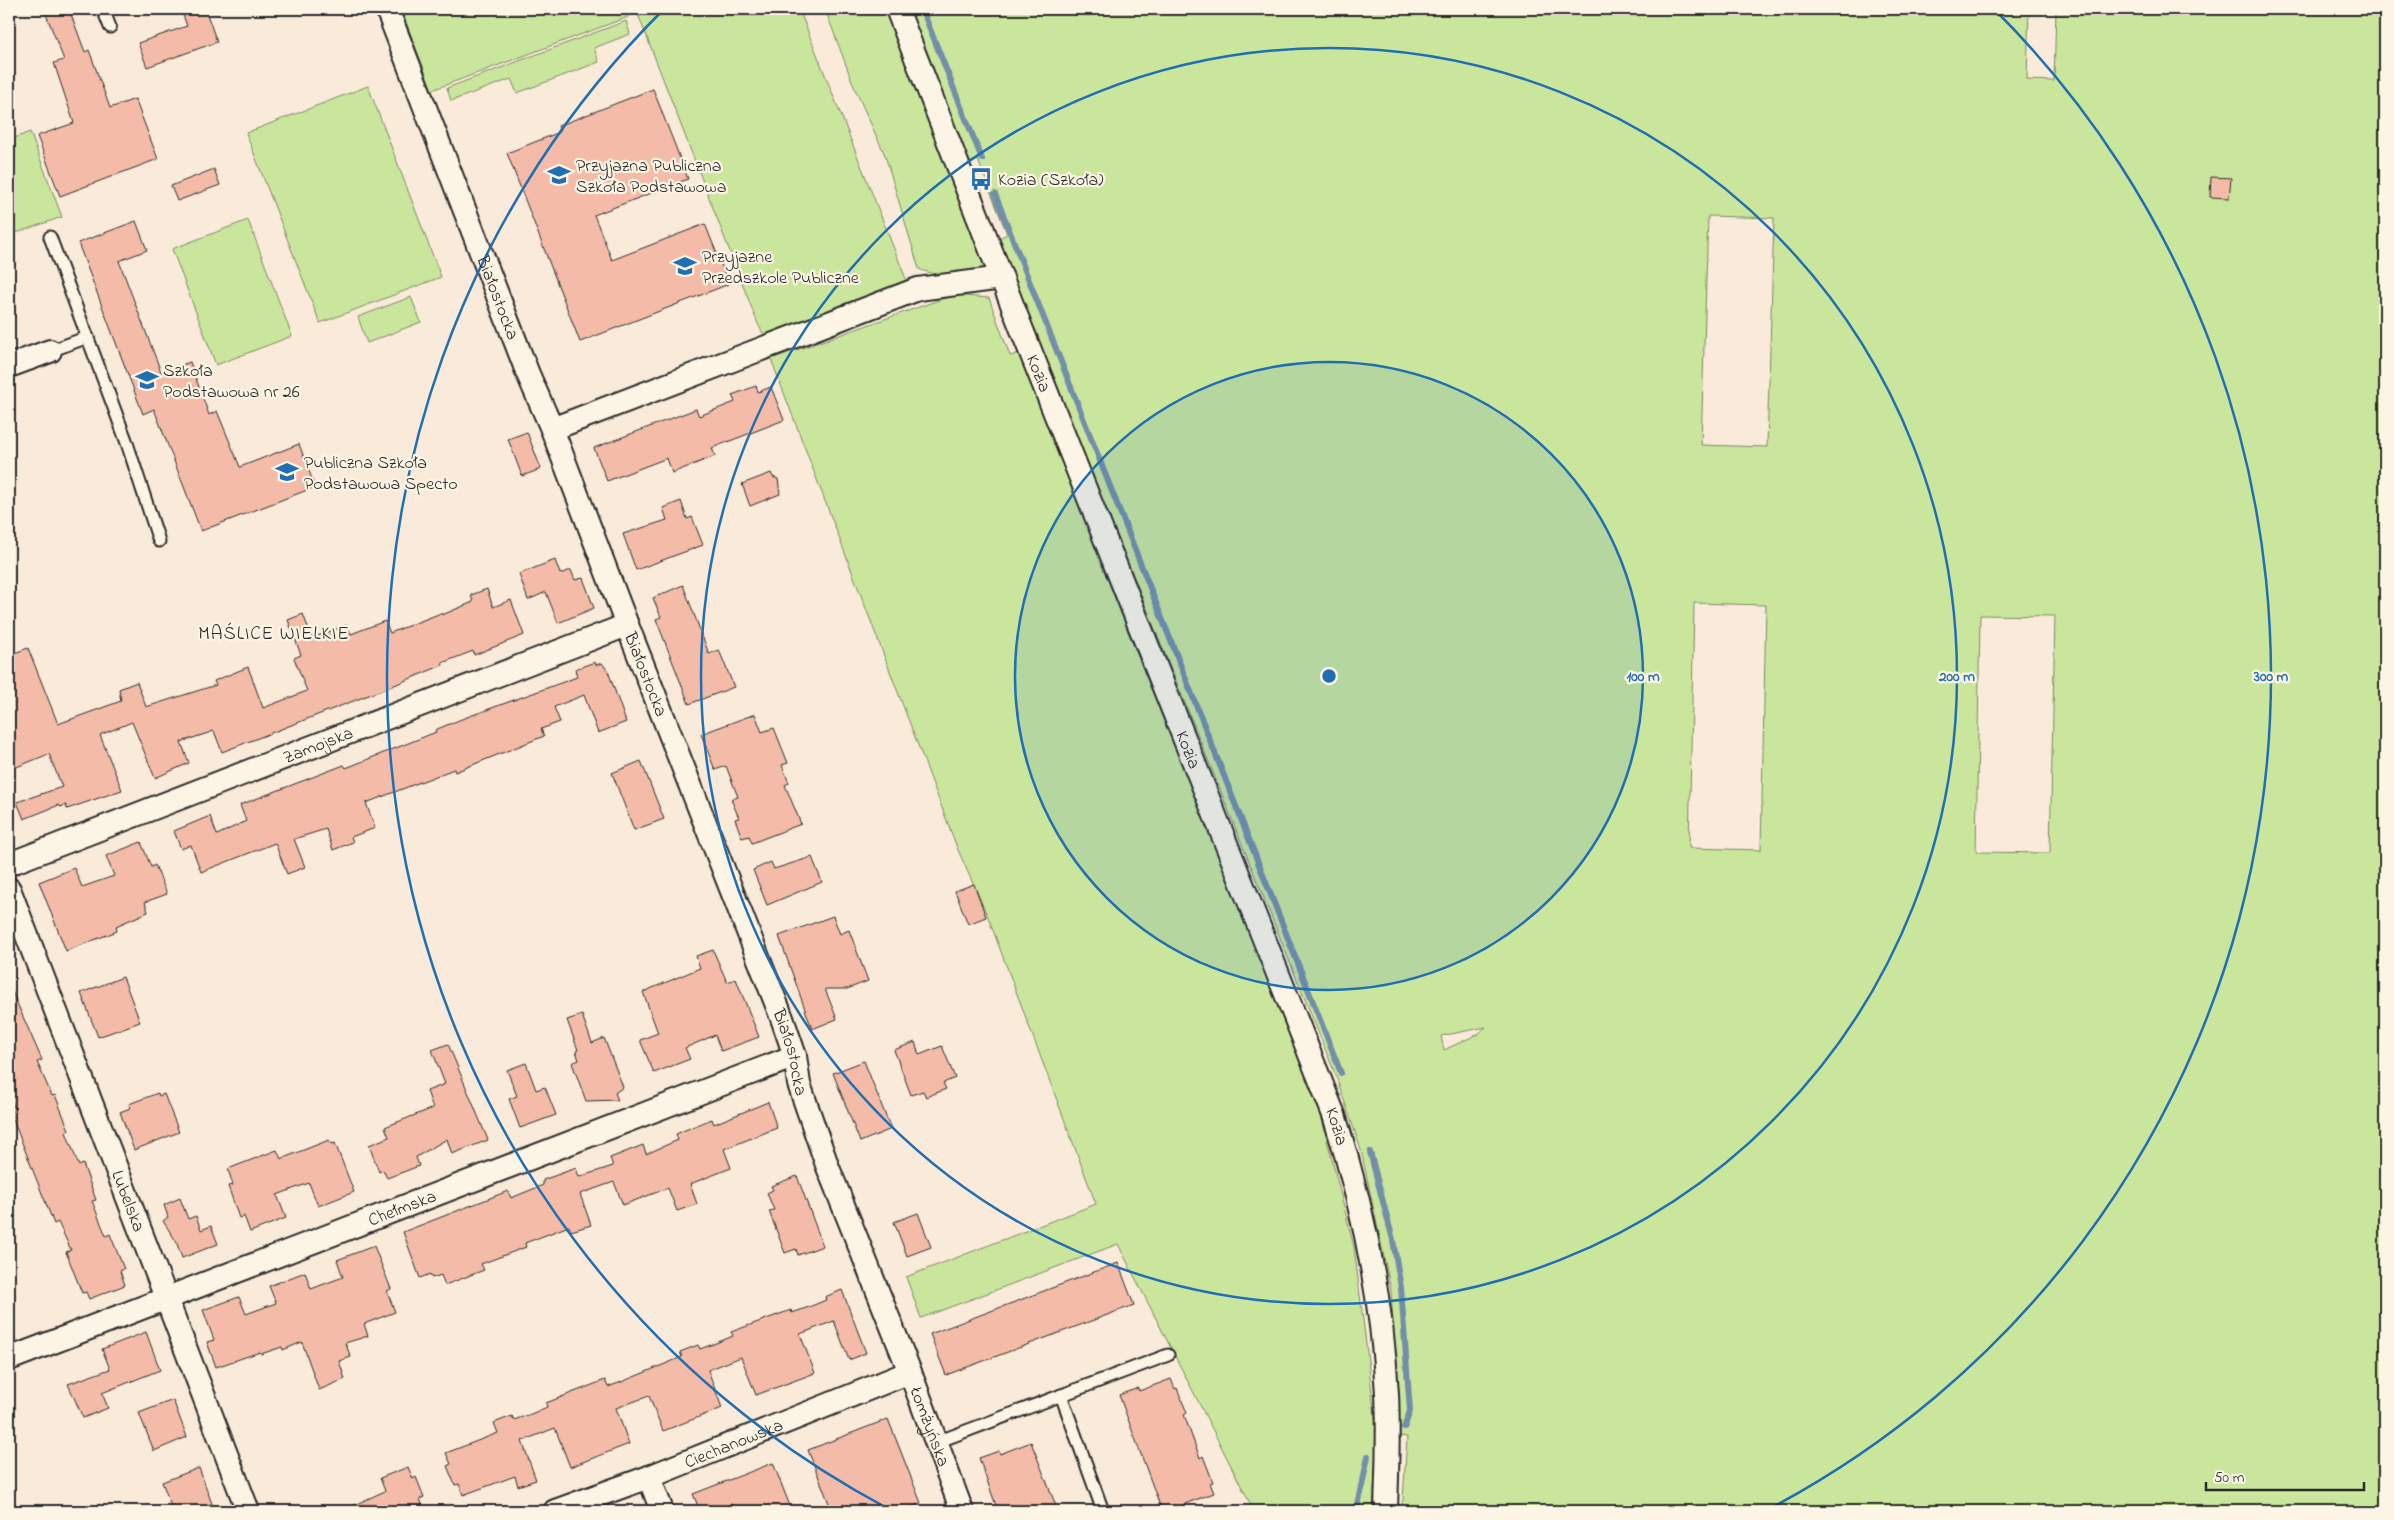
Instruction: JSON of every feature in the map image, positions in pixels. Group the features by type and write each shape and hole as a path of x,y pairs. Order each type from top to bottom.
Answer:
{"street":[{"name":"Białostocka","path":"386,9 782,1018 795,1056 799,1084 827,1165 898,1342"},
{"name":"Kozia","path":"897,9 1002,278 1298,1020 1344,1146 1365,1228 1378,1302 1387,1394 1386,1511"},
{"path":"552,428 918,289 1002,278"},
{"path":"9,366 50,351"},
{"name":"Zamojska","path":"9,864 627,626"},
{"name":"Lubelska","path":"9,889 248,1511"},
{"name":"Chełmska","path":"9,1359 795,1056"},
{"name":"Łomżyńska","path":"898,1342 962,1511"},
{"name":"Ciechanowska","path":"555,1511 649,1478 910,1372"},
{"path":"649,1478 662,1511"}],"lane":[{"path":"103,9 110,27"},
{"path":"50,237 126,440 159,541"},
{"path":"50,351 88,337"},
{"path":"936,1442 1168,1355"},
{"path":"1061,1395 1104,1511"}],"green space":[{"path":"401,9 625,9 628,17 432,90"},
{"path":"636,9 799,9 908,284 765,337 758,324"},
{"path":"825,9 885,9 986,268 961,274 944,275 919,269 885,155 855,89"},
{"path":"909,9 2029,9 2027,80 2054,81 2056,9 2385,9 2385,1511 1400,1511 1403,1500 1407,1437 1400,1436 1391,1290 1361,1150 1336,1076 997,239 1007,234 978,160 967,163","holes":["1708,216 1774,218 1767,447 1701,445","1694,603 1766,605 1761,850 1689,848","1980,615 2055,616 2050,853 1976,852","1486,1027 1478,1034 1444,1050 1441,1036"]},
{"path":"626,21 630,34 594,48 599,62 517,93 511,79 451,101 447,88"},
{"path":"368,86 441,277 320,323 246,133"},
{"path":"30,132 62,217 16,233 9,213 9,140"},
{"path":"248,220 292,336 216,365 172,249"},
{"path":"953,295 989,298 1010,356 1019,353 1136,652 1316,1096 1354,1247 1377,1433 1373,1511 1254,1511 1118,1244 921,1318 906,1277 1096,1204 988,917 958,850 771,359"},
{"path":"411,297 421,322 367,343 358,317"}],"building":[{"path":"44,9 69,9 85,52 89,50 110,108 135,99 158,159 60,196 37,136 74,123 54,63 64,60"},
{"path":"192,9 205,9 217,42 147,67 138,43 187,26 182,12"},
{"path":"653,89 688,179 594,215 612,260 705,224 729,284 580,342 507,153 560,132 558,126"},
{"path":"214,169 220,185 177,201 171,186"},
{"path":"2211,177 2231,178 2229,198 2210,197"},
{"path":"136,221 147,250 119,261 161,372 190,362 209,415 217,411 240,467 299,444 315,487 201,531 154,409 143,414 78,243"},
{"path":"756,386 758,392 771,387 784,420 712,448 715,456 672,473 667,458 607,481 594,448 696,409 699,416 735,402 732,395"},
{"path":"527,432 541,469 522,476 508,439"},
{"path":"771,473 773,477 778,479 780,494 750,506 742,484"},
{"path":"681,501 687,519 692,517 703,545 636,570 623,534 667,520 663,508"},
{"path":"555,560 560,574 571,570 575,580 583,578 594,608 558,623 546,592 528,600 519,574"},
{"path":"683,585 709,654 719,650 734,687 689,704 656,619 661,617 653,598"},
{"path":"487,589 493,607 511,600 524,635 474,655 473,651 442,663 443,665 392,686 222,752 214,731 181,742 189,763 155,778 132,722 100,735 122,790 67,809 66,805 60,807 59,805 24,819 17,802 62,787 49,754 9,770 9,655 28,648 58,724 121,701 119,689 137,682 146,707 216,685 214,681 248,667 263,708 307,691 294,658 301,655 288,620 303,614 312,638 347,625 351,634 385,621 390,633 473,602 471,595"},
{"path":"595,662 596,665 602,663 608,671 626,722 598,733 584,695 554,707 560,722 541,729 544,736 455,772 454,769 366,803 375,828 351,837 353,842 333,850 326,829 294,839 305,867 287,874 275,843 201,872 191,845 181,849 174,831 210,816 217,835 246,821 240,805 344,765 346,768 436,732 435,730 459,720 577,677 575,669"},
{"path":"755,714 762,732 774,728 788,763 782,765 789,783 785,785 801,824 752,843 749,836 742,838 735,819 739,818 731,799 738,797 726,766 715,770 701,734"},
{"path":"641,761 664,819 634,830 612,773"},
{"path":"141,842 151,867 155,865 167,894 145,902 148,912 116,926 117,931 66,951 39,882 74,868 82,887 114,876 106,856"},
{"path":"812,857 822,882 767,905 753,870 771,862 774,869"},
{"path":"974,884 986,917 968,924 955,891"},
{"path":"833,916 840,934 849,930 868,981 847,989 825,989 837,1019 812,1029 779,936"},
{"path":"713,950 727,982 736,979 759,1037 721,1051 715,1035 685,1048 690,1059 654,1073 640,1040 658,1033 643,992 700,968 696,956"},
{"path":"123,977 140,1022 98,1037 81,993"},
{"path":"9,985 42,1060 37,1062 52,1096 55,1095 69,1130 66,1132 79,1166 83,1164 96,1200 92,1201 106,1236 110,1234 124,1269 120,1271 125,1285 89,1299 86,1292 82,1293 66,1252 71,1250 58,1222 54,1224 10,1112 15,1110 9,1092"},
{"path":"582,1015 592,1043 604,1038 623,1087 615,1093 618,1100 586,1101 572,1063 579,1060 576,1051 578,1050 567,1020"},
{"path":"915,1042 919,1055 942,1046 955,1078 943,1083 946,1089 926,1097 923,1091 911,1095 894,1050"},
{"path":"448,1044 488,1140 452,1154 447,1139 416,1157 419,1166 387,1178 383,1170 379,1172 369,1145 389,1137 385,1127 433,1108 427,1091 445,1084 432,1050"},
{"path":"864,1061 891,1129 860,1142 833,1073"},
{"path":"526,1063 536,1090 545,1087 556,1115 520,1128 509,1099 517,1096 507,1070"},
{"path":"158,1093 159,1096 164,1094 179,1132 134,1150 120,1112 130,1108 129,1104"},
{"path":"768,1102 777,1128 724,1149 731,1168 690,1184 697,1204 677,1211 668,1188 623,1205 614,1182 580,1194 591,1225 571,1231 569,1226 525,1243 526,1247 481,1264 484,1270 445,1285 441,1275 432,1278 430,1274 420,1278 403,1232 508,1191 511,1198 543,1185 543,1180 576,1168 579,1177 613,1166 610,1158 643,1145 646,1154 678,1140 676,1134 692,1127 712,1119 714,1124"},
{"path":"329,1140 331,1144 335,1143 354,1192 318,1206 309,1183 277,1195 286,1218 250,1232 244,1216 239,1218 228,1186 233,1185 228,1169 277,1150 281,1159"},
{"path":"797,1176 823,1246 798,1255 796,1249 785,1253 769,1211 774,1210 767,1193 773,1190 771,1186"},
{"path":"180,1198 188,1219 196,1216 201,1230 211,1226 218,1244 182,1258 176,1241 163,1221 168,1217 164,1205"},
{"path":"918,1213 931,1247 907,1256 894,1222"},
{"path":"374,1246 391,1289 387,1291 395,1312 364,1324 368,1336 345,1343 351,1357 339,1361 345,1379 319,1390 302,1342 283,1350 282,1347 261,1354 260,1352 216,1367 207,1342 214,1340 203,1310 239,1297 246,1314 276,1303 269,1286 305,1272 311,1289 343,1277 337,1260"},
{"path":"1118,1263 1134,1305 946,1375 930,1334"},
{"path":"842,1290 866,1353 849,1360 834,1321 800,1334 815,1373 756,1395 741,1357 708,1370 722,1408 663,1431 649,1396 616,1408 629,1444 570,1467 555,1428 522,1441 536,1480 518,1486 515,1476 463,1495 459,1484 455,1485 447,1466 451,1464 446,1453 498,1433 494,1423 512,1416 514,1420 531,1414 547,1407 546,1403 605,1380 608,1387 624,1381 682,1357 680,1352 698,1345 700,1349 716,1343 733,1336 731,1332 791,1310 792,1313 809,1307 826,1300 825,1297"},
{"path":"146,1332 160,1370 102,1393 108,1408 83,1418 68,1384 110,1369 102,1349"},
{"path":"1171,1379 1175,1389 1177,1388 1187,1413 1184,1415 1200,1458 1203,1456 1213,1482 1210,1483 1214,1493 1182,1505 1183,1508 1174,1511 1162,1511 1119,1395 1138,1388 1139,1391"},
{"path":"173,1400 187,1437 154,1451 139,1413"},
{"path":"888,1419 921,1503 900,1511 832,1511 808,1450"},
{"path":"1031,1442 1058,1511 998,1511 979,1458 999,1451 1000,1454"},
{"path":"773,1463 792,1511 733,1511 731,1504 712,1511 700,1511 693,1494"},
{"path":"408,1467 413,1479 416,1477 424,1497 420,1499 425,1511 341,1511 385,1491 380,1478"},
{"path":"199,1468 212,1504 194,1511 173,1511 162,1482"}],"waterway":[{"path":"922,9 982,159"},
{"path":"995,194 1341,1073"},
{"path":"1370,1152 1393,1240 1401,1288 1410,1411 1404,1428"},
{"path":"1357,1511 1368,1456"}],"place":[{"name":"Przyjazna Publiczna Szkoła Podstawowa","path":"559,175"},
{"name":"Kozia (Szkoła)","path":"981,179"},
{"name":"Przyjazne Przedszkole Publiczne","path":"685,266"},
{"name":"Szkoła Podstawowa nr 26","path":"147,380"},
{"name":"Publiczna Szkoła Podstawowa Specto","path":"287,472"}],"district":[{"name":"MAŚLICE WIELKIE","path":"274,632"}]}
